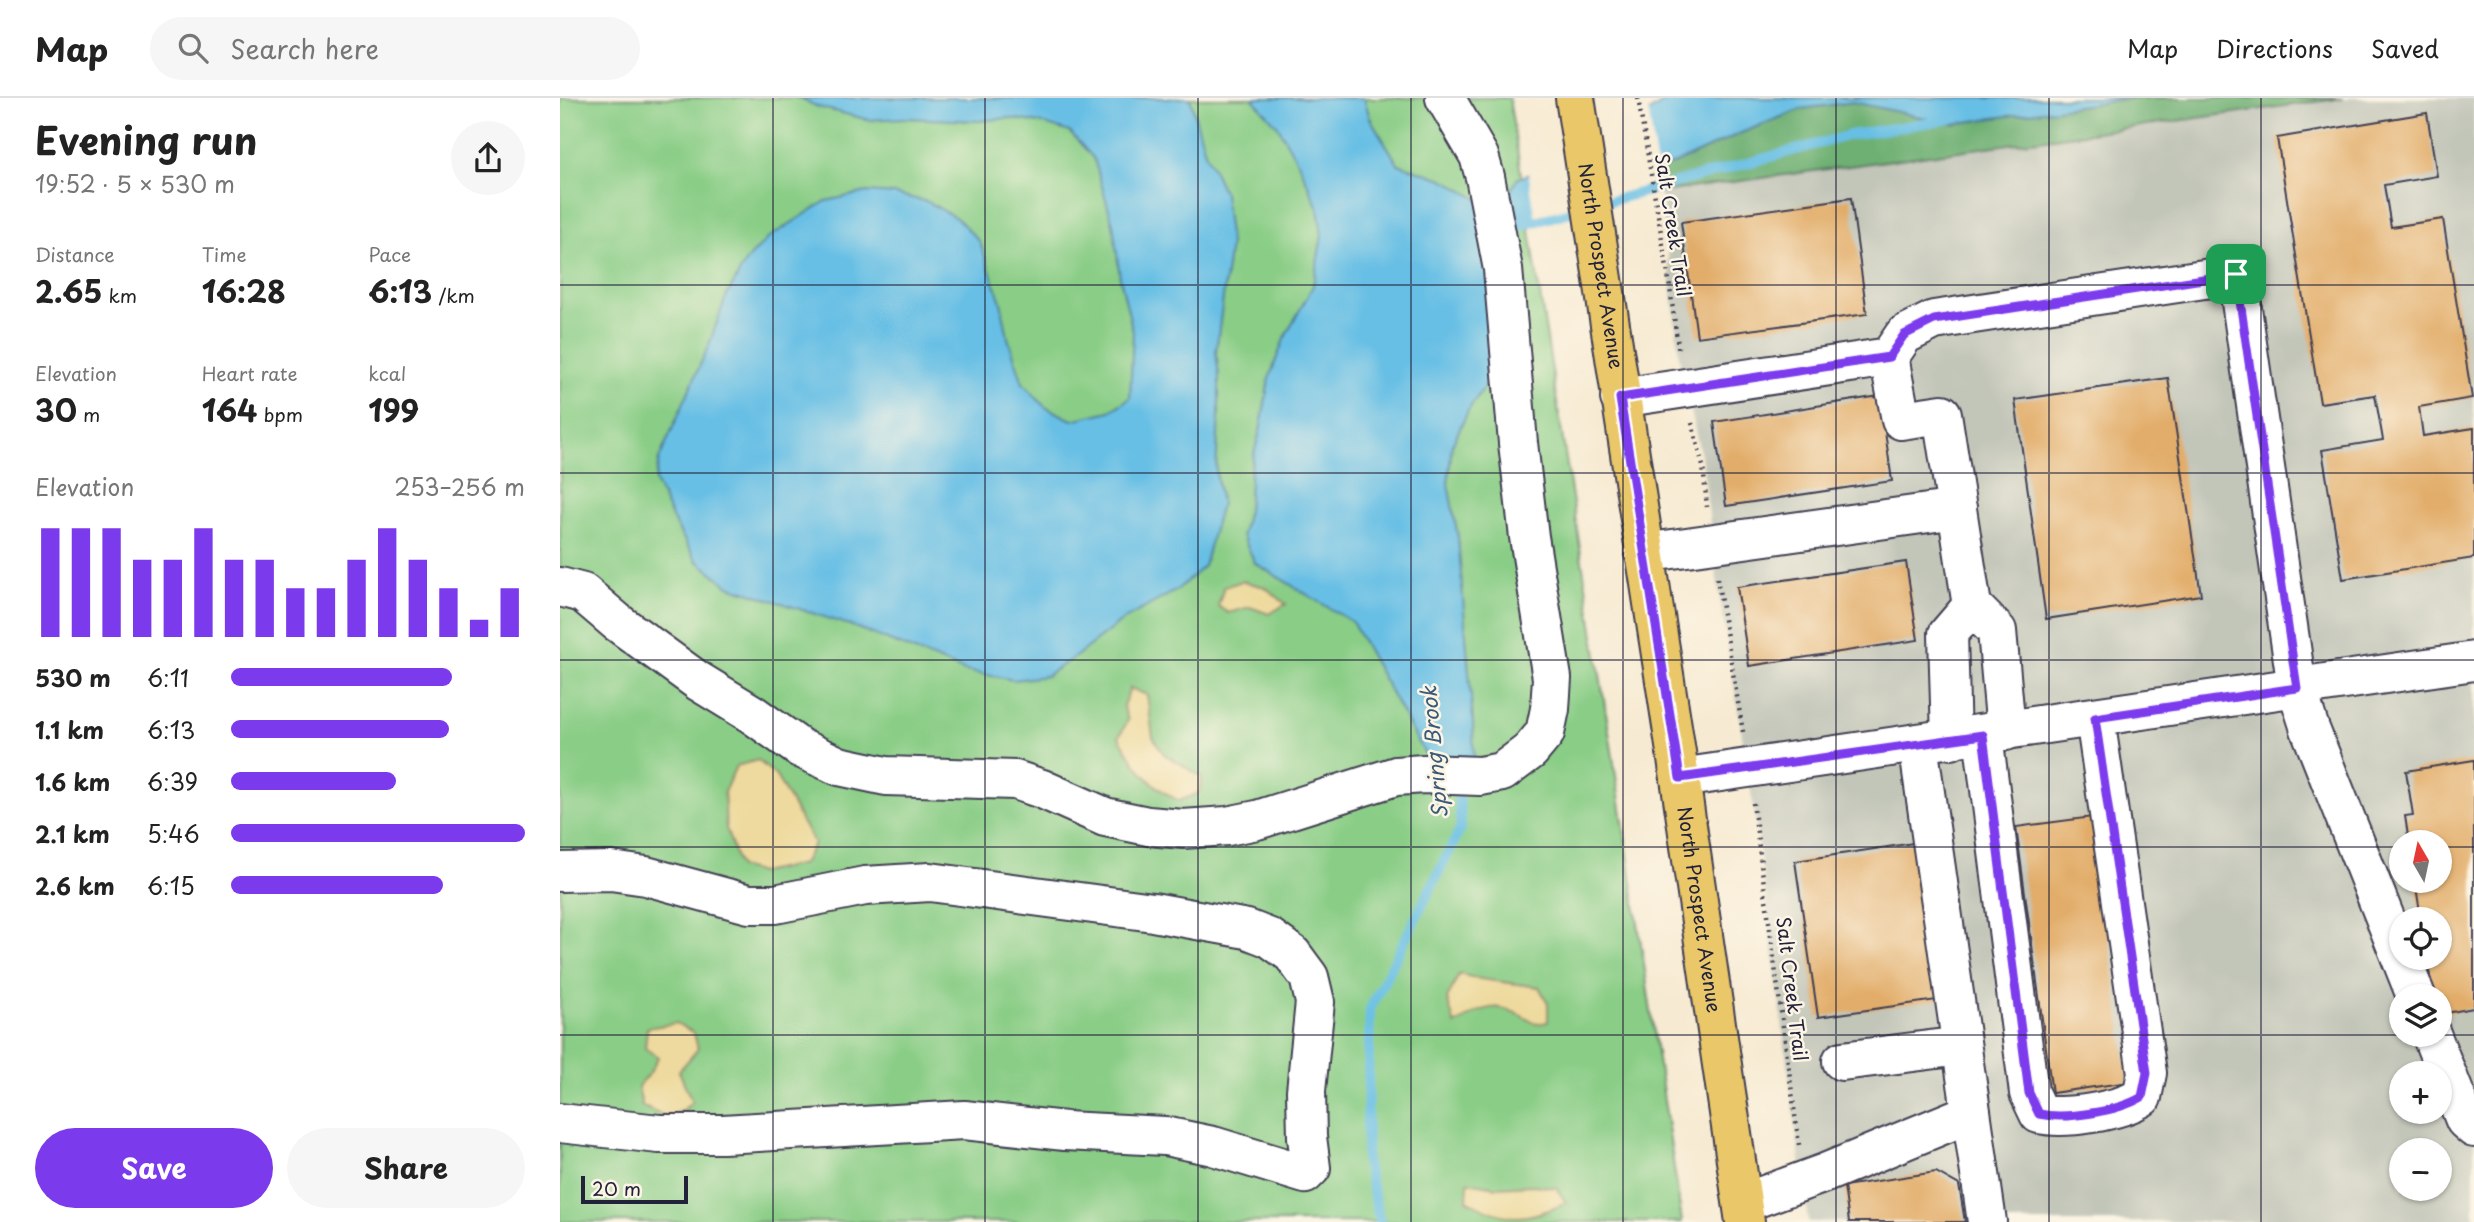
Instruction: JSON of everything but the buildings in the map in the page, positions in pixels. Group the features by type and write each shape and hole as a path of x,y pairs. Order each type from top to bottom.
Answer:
{"main road":[{"name":"North Prospect Avenue","path":"1575,98 1744,1212"}],"street":[{"path":"560,587 583,593 617,622 698,681 800,748 839,766 886,776 1015,780 1105,817 1148,826 1182,829 1227,826 1257,820 1396,776 1480,776 1502,772 1530,751 1545,733 1552,678 1522,483 1503,268 1479,156 1445,98"},
{"path":"1987,1222 1961,1046 1965,738 1997,631 1972,606 1942,414 1902,420 1889,357 1904,335 1934,320 2236,274 2297,688 2310,729 2411,984"},
{"path":"1620,398 1889,357"},
{"path":"1644,553 1957,509"},
{"path":"1972,606 1948,634 2029,1093 2039,1114 2055,1118 2129,1105 2142,1097 2147,1073 2095,718"},
{"path":"1680,778 2474,661"},
{"path":"560,872 611,871 646,876 749,904 775,904 865,886 930,882 1191,918 1247,929 1270,938 1292,954 1309,977 1315,1002 1306,1091 1311,1168 1305,1174 1213,1146 1166,1136 964,1120 723,1134 659,1134 560,1124"},
{"path":"1842,1061 1961,1046"},
{"path":"2436,1047 2465,1120 2474,1128"},
{"path":"1744,1212 1825,1173 1971,1113"}],"path":[{"name":"Salt Creek Trail","path":"1638,98 1679,356"},
{"path":"1692,421 1703,466 1706,499"},
{"path":"1716,573 1741,717"},
{"name":"Salt Creek Trail","path":"1755,816 1800,1152"}],"shaded area":[{"path":"2343,98 2474,98 2474,1222 1808,1222 1755,816 1716,573 1703,466 1679,356 1661,192"}],"green space":[{"path":"560,98 1509,98 1619,795 1682,1222 560,1222"},
{"path":"2133,98 2343,98 1661,192 1658,171 1801,109 1853,102 1952,124"}],"sand":[{"path":"1242,581 1265,587 1286,604 1269,614 1250,607 1228,613 1218,606 1224,587"},
{"path":"1130,688 1147,695 1153,737 1164,754 1202,777 1199,793 1179,801 1151,781 1131,758 1119,737 1128,720 1123,706"},
{"path":"758,760 776,776 814,843 803,864 760,873 739,867 726,828 724,792 736,766"},
{"path":"1459,974 1539,987 1548,1003 1548,1022 1536,1024 1512,1012 1495,1008 1478,1012 1455,1025 1447,999"},
{"path":"676,1023 694,1033 698,1049 679,1071 692,1102 679,1113 668,1116 642,1106 638,1086 650,1073 658,1057 645,1048 647,1028"},
{"path":"1468,1182 1497,1187 1533,1185 1557,1188 1566,1203 1539,1214 1505,1216 1467,1200"}],"water":[{"path":"799,98 1190,98 1205,152 1224,193 1230,244 1216,352 1219,415 1216,472 1221,504 1204,566 1177,590 1123,620 1046,676 1014,680 965,671 852,626 729,586 696,560 655,481 659,459 708,347 726,297 746,261 768,238 826,201 867,192 895,194 928,202 958,219 980,242 1001,302 1008,338 1023,383 1045,407 1072,420 1110,411 1130,398 1133,332 1120,278 1113,224 1094,159 1070,132 1045,124 1010,118 978,121 905,118 869,120 818,107"},
{"path":"1252,98 1364,98 1370,118 1398,164 1443,179 1480,200 1505,200 1518,178 1581,157 1670,98 2133,98 1952,124 1853,102 1801,109 1658,171 1519,224 1504,245 1487,383 1469,409 1452,445 1448,484 1458,537 1473,721 1474,767 1432,767 1352,622 1255,563 1242,535 1248,510 1251,466 1269,379 1284,339 1313,286 1322,235 1318,208 1300,166 1277,125"}],"pier":[{"path":"1648,108 1658,175 1536,221 1528,171 1580,154"}],"waterway":[{"path":"1505,230 1850,135 1950,119"},
{"name":"Spring Brook","path":"1380,1222 1366,1162 1370,1009 1461,828 1458,783"}],"route":[{"path":"2236,274 2297,688 2095,718 2147,1073 2142,1097 2129,1105 2055,1118 2039,1114 2029,1093 1983,735 1680,778 1620,398 1889,357 1904,335 1934,320 2236,274"}]}
